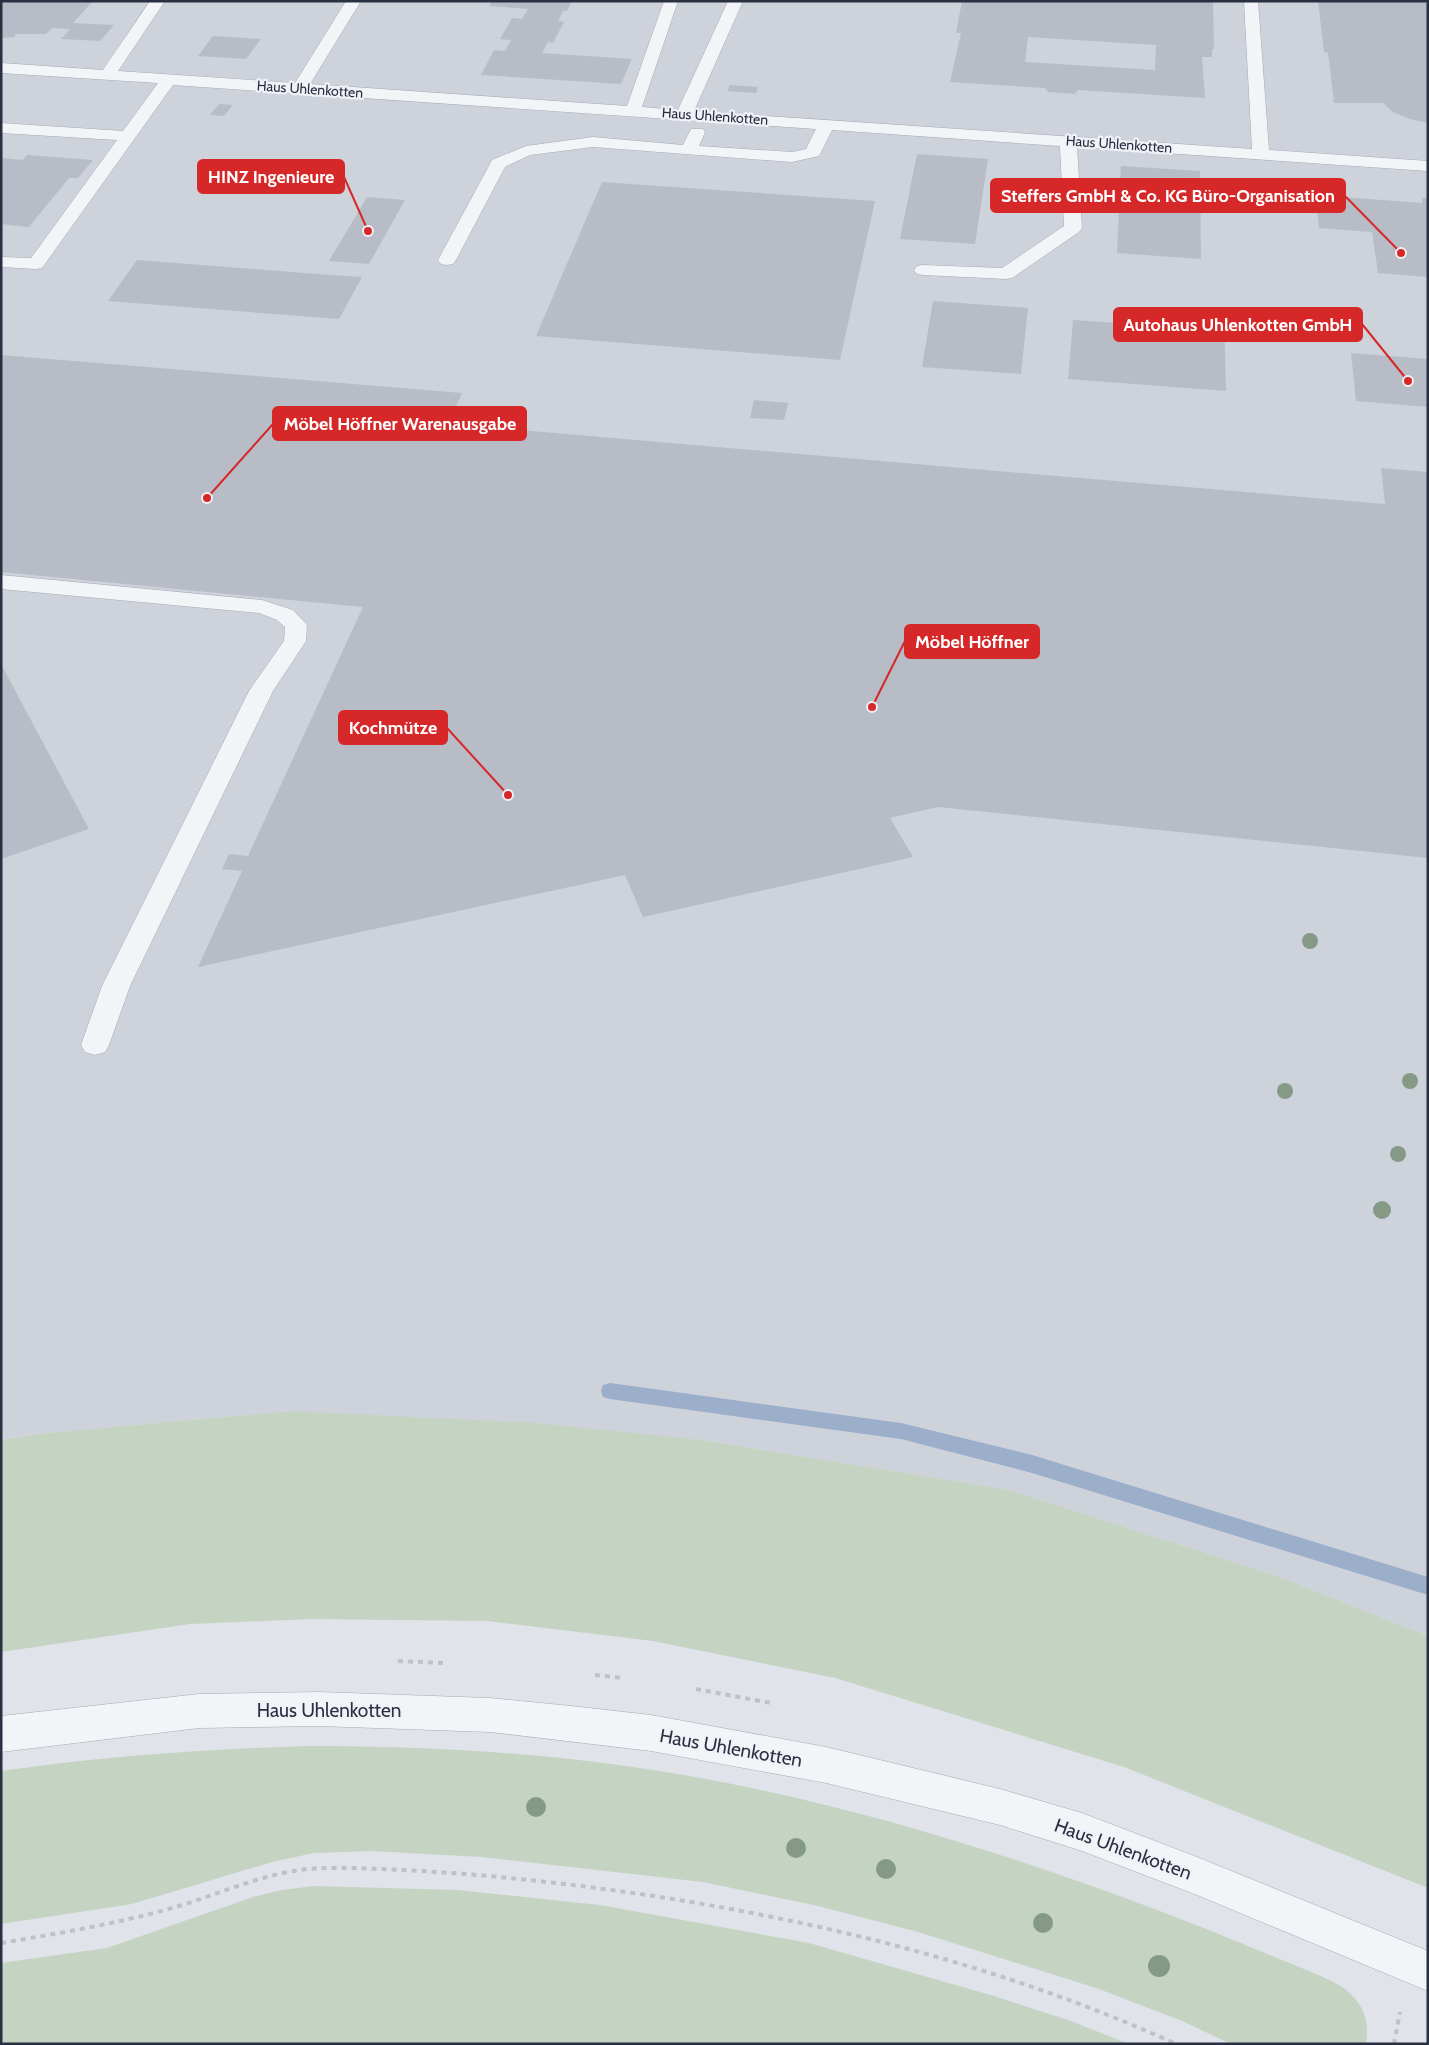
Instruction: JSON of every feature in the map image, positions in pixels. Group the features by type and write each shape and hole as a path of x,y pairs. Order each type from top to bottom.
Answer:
{"street":[{"path":"108,75 158,1"},
{"path":"300,88 354,1"},
{"path":"634,111 671,1"},
{"path":"684,114 736,1"},
{"path":"1251,1 1261,154"},
{"name":"Haus Uhlenkotten","path":"1,68 1428,166"},
{"path":"1,262 36,264 169,79"},
{"path":"689,150 706,116"},
{"path":"447,260 498,164 526,151 592,142 792,157 814,152 827,124"},
{"path":"1,128 128,136"},
{"path":"923,270 1006,274 1073,228 1068,140"},
{"path":"1,582 262,607 285,615 296,625 295,641 261,691 116,986 96,1045"},
{"name":"Haus Uhlenkotten","path":"1,1734 199,1711 319,1709 490,1715 651,1733 826,1765 1000,1807 1082,1832 1197,1876 1428,1971"}],"path":[{"path":"1,1943 132,1918 180,1906 268,1876 301,1870 340,1868 443,1871 583,1884 686,1898 784,1917 880,1941 981,1970 1065,2000 1176,2044"}],"shaded area":[{"path":"1,1 1428,1 1428,1636 1283,1578 1010,1490 702,1440 290,1411 46,1433 1,1440"}],"green space":[{"path":"290,1411 536,1423 702,1440 1010,1490 1283,1578 1428,1636 1428,1888 1124,1767 835,1678 653,1641 487,1621 312,1619 190,1624 1,1652 1,1440 46,1433"},
{"path":"308,1746 445,1749 582,1760 672,1773 741,1786 877,1818 1078,1881 1209,1930 1330,1980 1351,1994 1361,2006 1366,2020 1366,2044 1231,2044 1182,2021 1099,1989 918,1932 818,1906 703,1882 482,1857 372,1851 314,1853 272,1862 132,1904 1,1924 1,1771 154,1754"},
{"path":"314,1886 457,1890 600,1905 809,1943 994,1996 1068,2020 1129,2044 1,2044 1,1963 107,1948 253,1897 282,1890"}],"building":[{"path":"1,1 93,1 73,23 114,25 100,41 61,39 70,29 52,28 46,34 15,34 15,37 1,38"},
{"path":"492,1 572,1 567,11 563,11 558,21 564,22 553,43 548,42 542,53 632,59 621,84 481,75 494,50 505,51 511,40 500,39 512,18 522,19 528,9 489,6"},
{"path":"962,1 1213,1 1214,49 1212,49 1212,57 1202,57 1205,98 1078,90 1075,94 1048,92 1045,88 950,82 961,33 956,33","holes":["1028,37 1156,45 1155,70 1025,62"]},
{"path":"1318,1 1428,1 1428,123 1410,119 1393,112 1383,103 1334,103 1328,53 1324,52"},
{"path":"213,36 261,39 246,59 198,56"},
{"path":"730,85 758,87 756,93 727,91"},
{"path":"219,104 233,105 224,116 210,115"},
{"path":"917,154 988,159 975,244 900,239"},
{"path":"27,155 93,160 78,178 69,178 29,227 1,224 1,158 23,160"},
{"path":"1121,166 1200,171 1201,259 1117,253"},
{"path":"602,182 875,201 840,360 536,336"},
{"path":"1316,195 1422,203 1422,198 1428,198 1428,277 1378,273 1372,232 1319,228"},
{"path":"367,197 405,200 369,264 329,261"},
{"path":"137,260 362,277 339,319 108,301"},
{"path":"933,301 1028,308 1021,374 922,367"},
{"path":"1162,312 1224,317 1226,391 1068,379 1073,320 1162,326"},
{"path":"1351,353 1428,359 1428,407 1356,401"},
{"path":"1,355 462,393 448,424 1385,504 1381,468 1428,472 1428,858 938,807 890,818 913,857 643,917 625,875 198,967 242,871 222,869 229,854 248,856 363,607 1,572"},
{"path":"754,400 788,403 784,420 750,418"},
{"path":"1,664 89,829 1,859"}],"waterway":[{"path":"610,1391 901,1431 1032,1464 1428,1586"}],"place":[{"name":"HINZ Ingenieure","path":"368,231"},
{"name":"Steffers GmbH & Co. KG Büro-Organisation","path":"1401,253"},
{"name":"Autohaus Uhlenkotten GmbH","path":"1408,381"},
{"name":"Möbel Höffner Warenausgabe","path":"207,498"},
{"name":"Möbel Höffner","path":"872,707"},
{"name":"Kochmütze","path":"508,795"}]}
